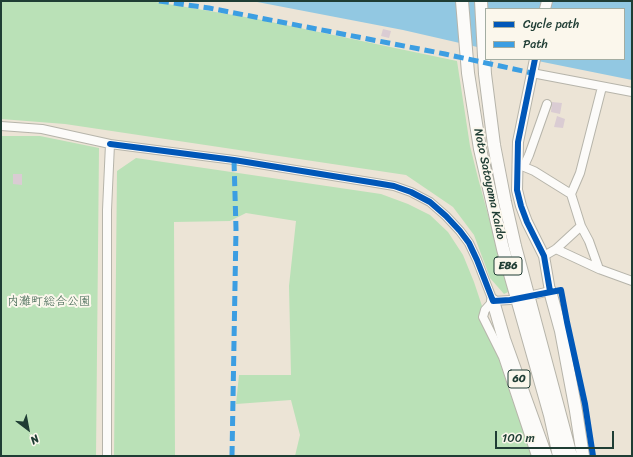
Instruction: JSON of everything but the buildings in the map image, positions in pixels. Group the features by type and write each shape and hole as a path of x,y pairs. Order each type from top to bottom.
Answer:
{"highway":[{"name":"Noto Satoyama Kaido","path":"462,1 468,73 480,149 503,249 550,415 559,456"},
{"name":"Noto Satoyama Kaido","path":"481,1 485,74 494,145 505,202 515,246 572,456"},
{"path":"550,292 562,331 583,456"},
{"name":"60","path":"493,301 504,338 546,456"}],"main road":[{"path":"534,61 518,142 520,165 517,190 521,206 544,256 550,292"}],"street":[{"path":"532,73 632,92"},
{"path":"599,269 589,241 581,226 571,194 580,173 602,87"},
{"path":"547,104 529,155 520,165 534,171 571,194"},
{"path":"1,126 42,129 110,144 234,160 368,181 394,186 411,192 430,202 460,231 469,243 493,301"},
{"path":"107,456 107,210 110,144"},
{"path":"544,256 556,249 581,226"},
{"path":"556,249 599,269 632,281"},
{"path":"533,295 550,292"},
{"path":"510,300 493,301 485,310 483,317 503,357 536,456"}],"green space":[{"path":"1,1 150,1 257,19 457,61 470,146 508,292 504,294 490,278 474,235 453,207 406,175 65,124 1,119"},
{"name":"内灘町総合公園","path":"1,136 40,136 99,148 96,456 1,456"},
{"path":"136,158 381,194 408,204 430,215 448,232 463,255 482,306 480,320 500,353 532,456 295,456 300,435 291,400 236,404 239,375 291,375 289,286 296,221 246,213 230,221 174,222 175,456 114,456 117,171"}],"water":[{"path":"252,1 632,1 632,80 533,60 625,60 625,8 485,8 485,49 403,30"}],"marked path":[{"path":"159,1 209,8 445,54 532,73"},
{"path":"232,456 236,229 234,160"}],"cycle path":[{"path":"535,60 518,142 517,190 527,222 544,256 550,291"},
{"path":"110,144 234,160 394,186 411,192 430,202 446,216 469,243 493,301 510,300 561,290 585,404 593,456"}]}
